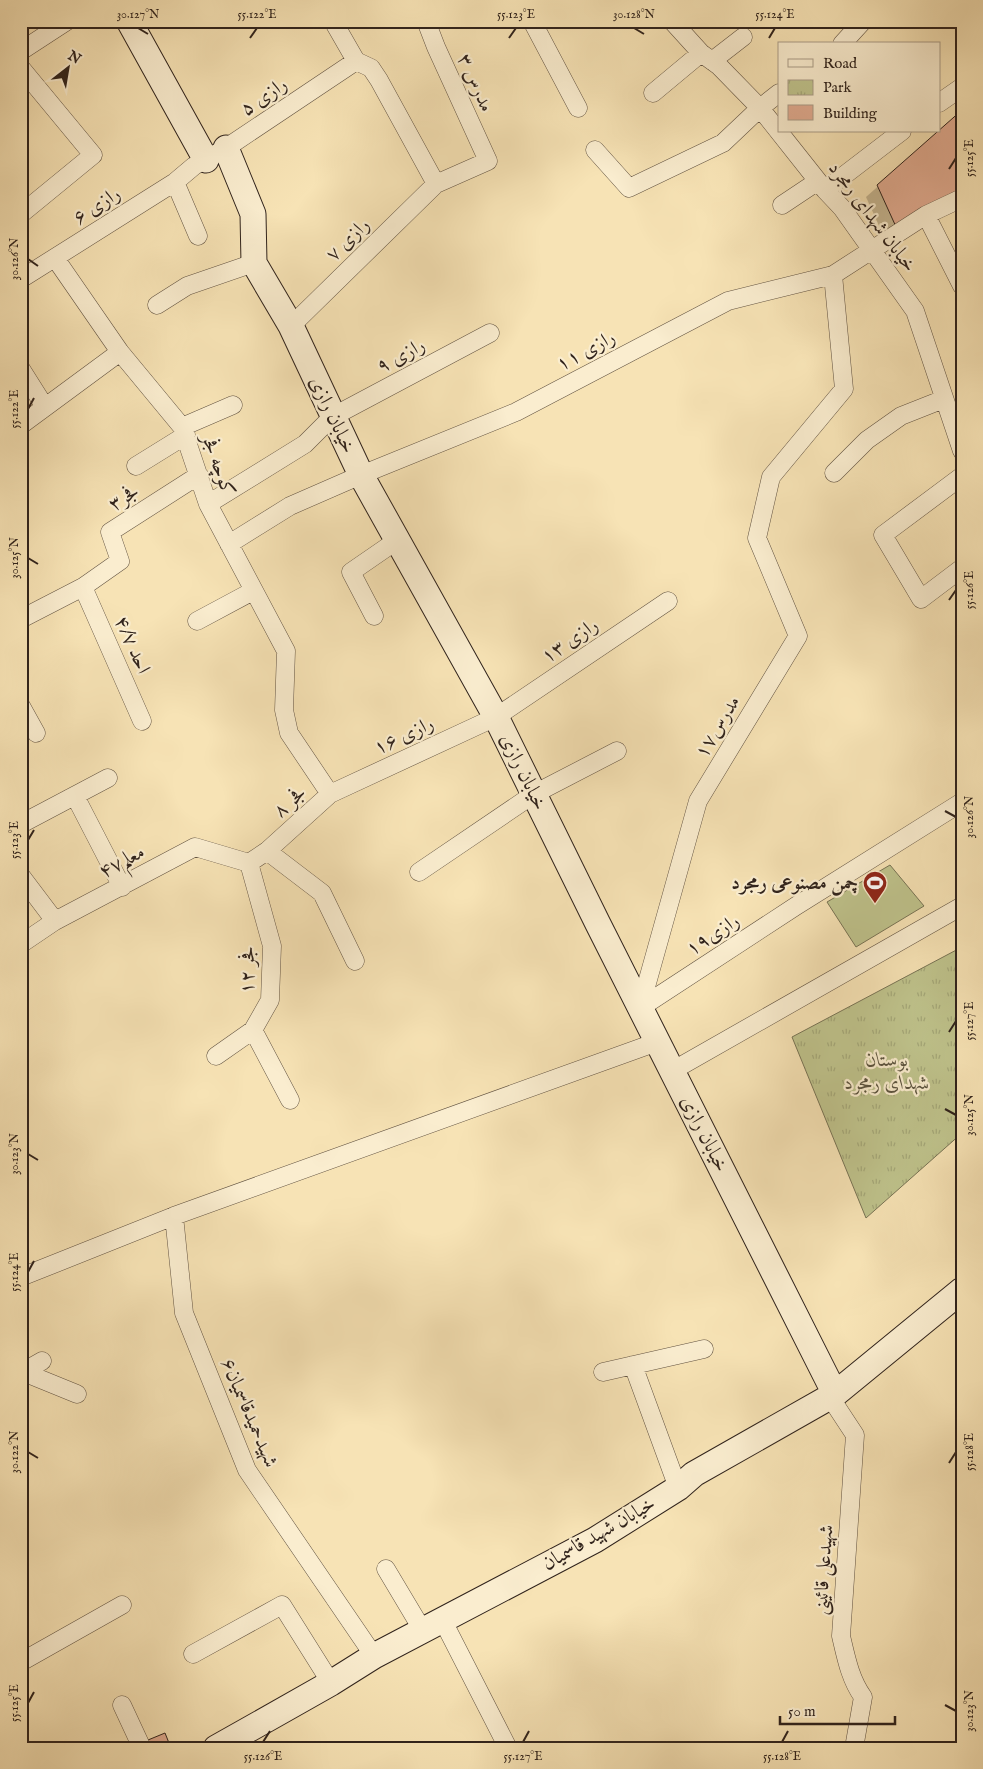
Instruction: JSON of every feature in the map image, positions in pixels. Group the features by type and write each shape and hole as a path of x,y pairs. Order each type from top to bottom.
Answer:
{"street":[{"path":"21,51 67,21"},
{"name":"خیابان رازی","path":"129,21 208,158 253,214 254,262 291,326 332,417 396,541 496,717 832,1396"},
{"path":"333,21 356,61 371,68 379,80 436,184"},
{"name":"مدرس ۳","path":"426,21 488,161 436,184"},
{"path":"532,21 578,108"},
{"name":"خیابان شهدای رمجرد","path":"672,21 706,57 760,108 778,130"},
{"path":"844,42 863,21"},
{"path":"653,93 706,57 743,37"},
{"name":"رازی ۵","path":"208,158 356,61"},
{"path":"21,68 93,155 21,214"},
{"path":"940,102 962,87"},
{"path":"595,150 629,188 724,142 778,94"},
{"name":"خیابان شهدای رمجرد","path":"779,132 842,208 915,311 962,451"},
{"path":"782,205 822,185 899,132"},
{"name":"رازی ۶","path":"21,279 175,182 208,158"},
{"path":"175,182 198,236"},
{"name":"رازی ۷","path":"291,326 436,184"},
{"name":"رازی ۱۱","path":"229,544 290,506 516,412 728,301 834,275 926,215 962,198"},
{"path":"926,215 962,286"},
{"name":"کوچه فجر","path":"55,258 120,352 184,431 208,504 286,651 284,710"},
{"path":"157,305 187,286 254,262"},
{"name":"مدرس۱۷","path":"640,1008 698,801 798,636 756,538 771,478 844,389 834,275"},
{"name":"رازی ۹","path":"208,504 305,444 332,417 490,332"},
{"path":"21,425 120,352"},
{"path":"21,369 45,407"},
{"path":"834,473 867,440 901,416 944,399"},
{"path":"136,466 184,431 233,405"},
{"name":"فجر۳","path":"83,587 120,561 110,532 199,475"},
{"path":"962,476 883,535 921,599 962,568"},
{"path":"374,616 351,572 396,541"},
{"path":"21,619 83,587"},
{"name":"احد ۴/۷","path":"83,587 142,721"},
{"path":"197,622 253,591"},
{"name":"رازی ۱۳","path":"496,717 668,601"},
{"path":"21,706 36,733"},
{"name":"فجر ۸","path":"249,863 267,851 330,794 289,733 284,710"},
{"name":"رازی ۱۶","path":"330,794 496,717"},
{"path":"419,872 534,794 617,751"},
{"path":"21,824 108,778"},
{"path":"74,796 122,887"},
{"name":"رازی۱۹","path":"640,1008 796,906 962,802"},
{"name":"معلم۴۷","path":"21,944 55,921 195,847 249,863"},
{"path":"267,851 322,893 355,961"},
{"name":"فجر ۱۲","path":"216,1056 253,1030 270,1000 272,946 249,863"},
{"path":"21,876 55,921"},
{"path":"672,1071 962,906"},
{"path":"253,1030 290,1100"},
{"path":"21,1277 174,1216 657,1042"},
{"name":"شهیدحمیدقاسمیان۶","path":"174,1216 184,1313 247,1470 374,1656"},
{"name":"خیابان شهید قاسمیان","path":"216,1748 332,1684 374,1656 595,1540 678,1488 694,1474 832,1396 962,1290"},
{"path":"603,1372 704,1348"},
{"path":"22,1373 42,1362"},
{"path":"634,1365 678,1488"},
{"path":"22,1373 77,1394"},
{"name":"شهیدعلی قائینی","path":"832,1396 855,1436 841,1636 847,1663 856,1688 863,1697 854,1748"},
{"path":"386,1569 432,1625 508,1748"},
{"path":"193,1654 282,1605 332,1684"},
{"path":"21,1662 122,1606"},
{"path":"122,1705 142,1748"}],"green space":[{"name":"چمن مصنوعی رمجرد","path":"890,865 924,906 856,947 827,902"},
{"name":"بوستان شهدای رمجرد","path":"962,947 962,1133 866,1218 792,1037"}],"building":[{"path":"962,110 962,198 897,229 877,185 937,132 940,132 940,129"},
{"path":"165,1733 171,1748 152,1748 148,1740"}],"place":[{"name":"چمن مصنوعی رمجرد","path":"875,904"}]}
